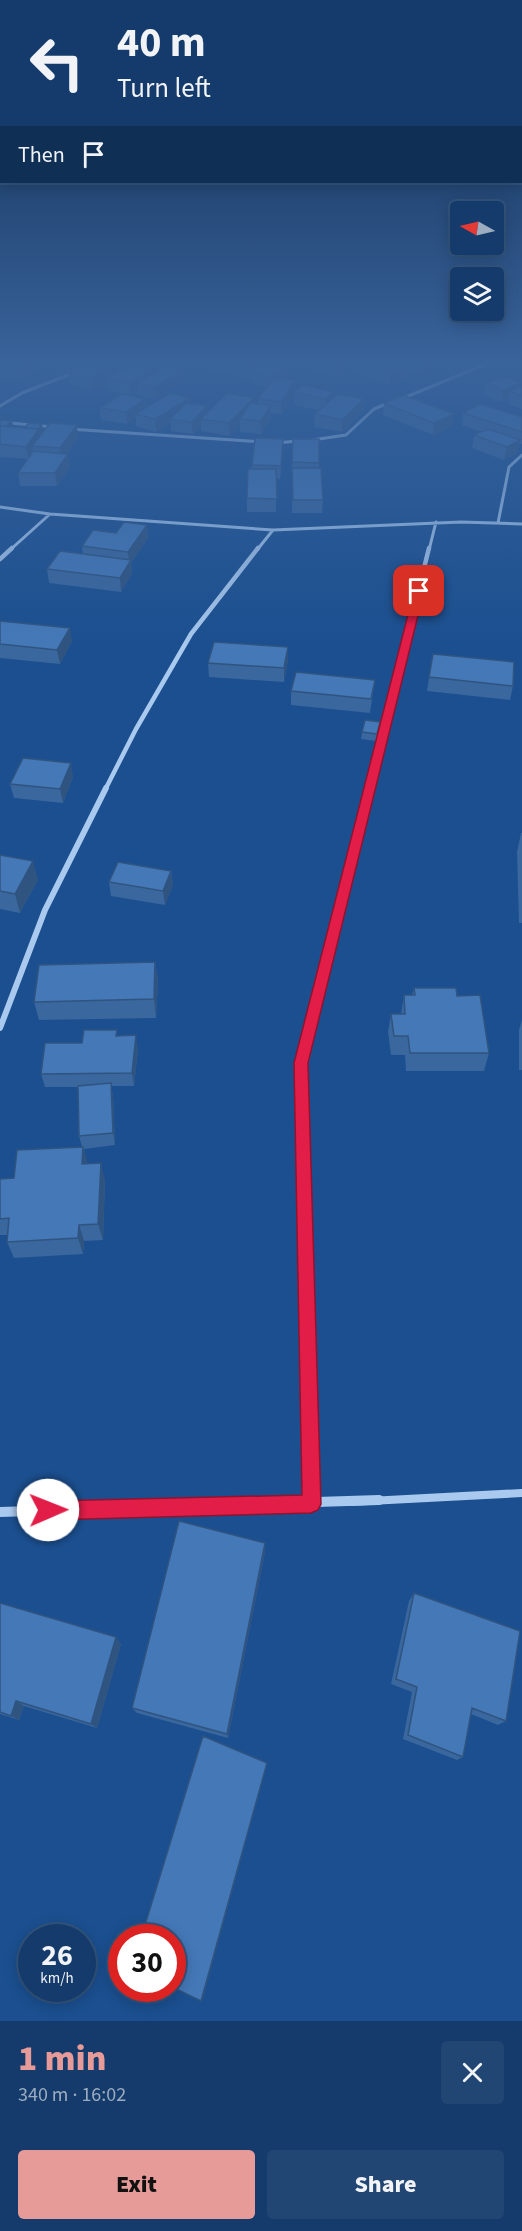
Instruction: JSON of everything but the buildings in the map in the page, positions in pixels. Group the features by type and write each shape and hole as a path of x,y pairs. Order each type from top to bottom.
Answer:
{"street":[{"path":"498,523 510,467 519,458"},
{"path":"0,507 50,514 273,530 436,522 522,524"},
{"path":"0,559 50,514"},
{"path":"311,1504 301,1063 436,522"},
{"path":"0,1028 45,910 136,729 191,634 273,530"},
{"path":"0,1512 311,1504 522,1492"}],"route":[{"path":"48,1510 311,1504 301,1063 419,591"}]}
